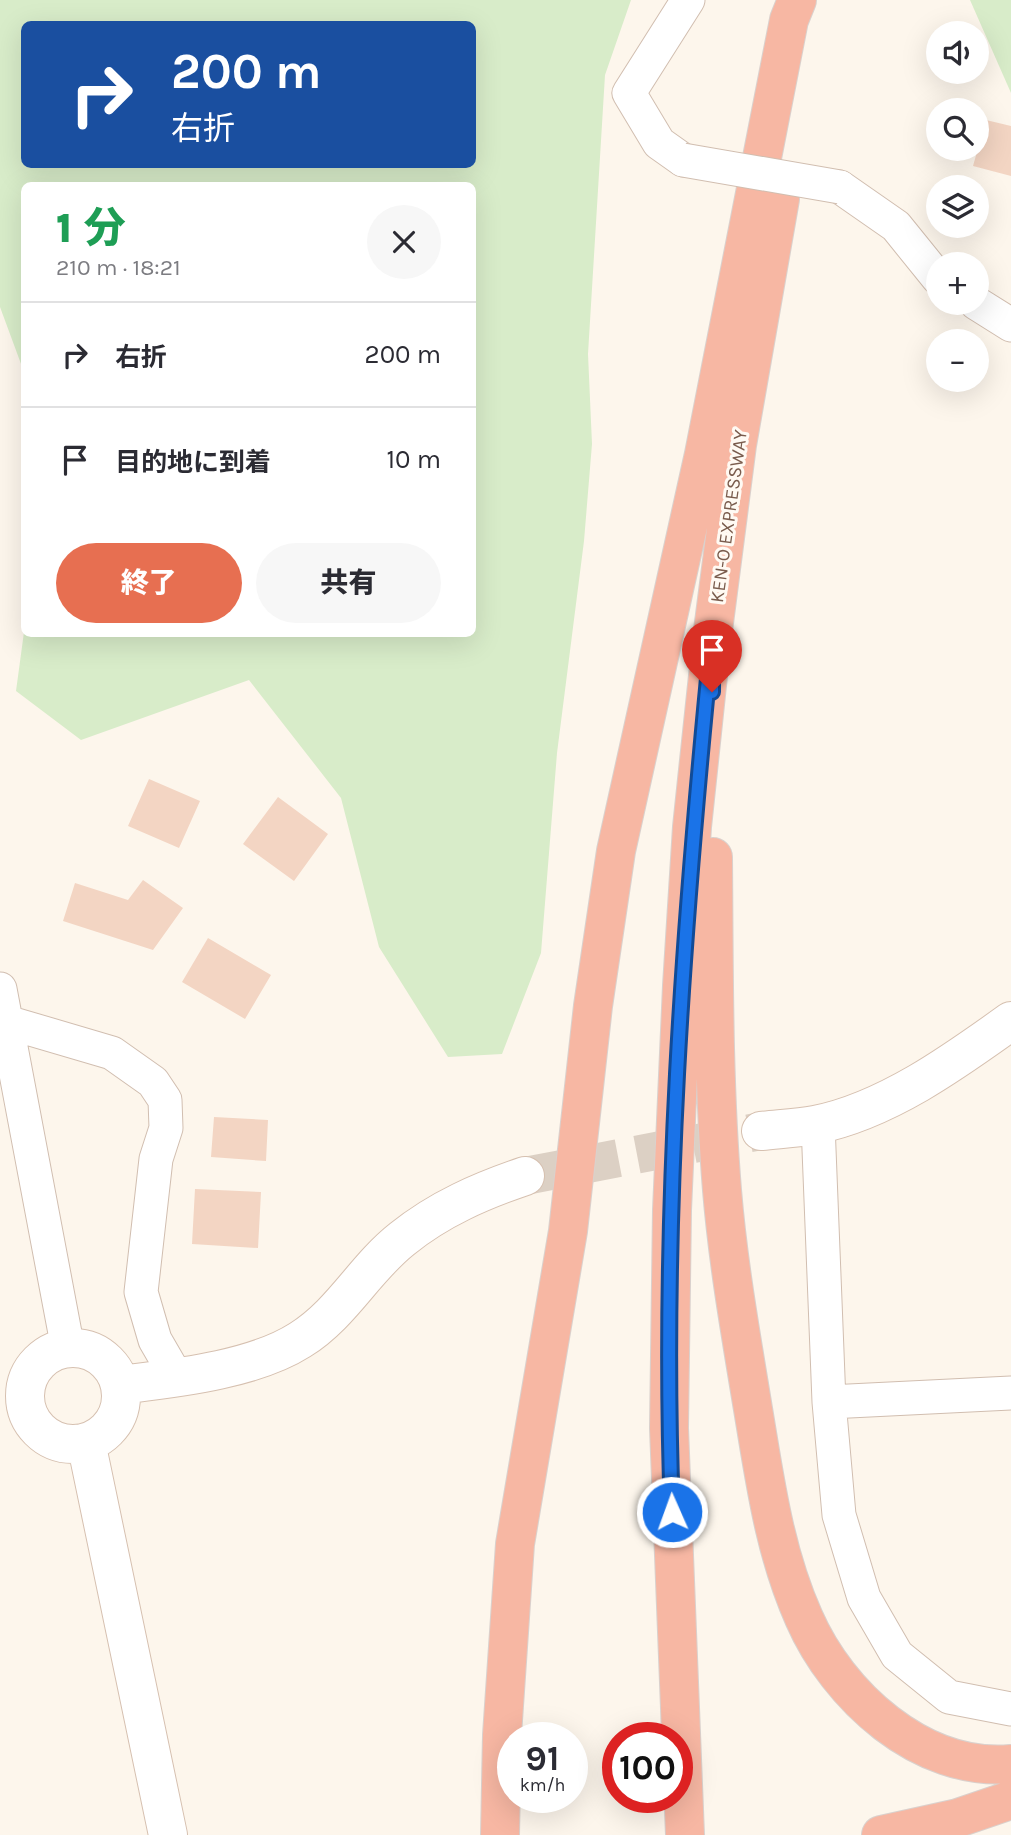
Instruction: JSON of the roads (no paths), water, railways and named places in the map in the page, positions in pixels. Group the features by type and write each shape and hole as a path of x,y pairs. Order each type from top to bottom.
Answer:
{"highway":[{"path":"500,1835 502,1735 515,1544 568,1231 593,1006 616,851 704,454 787,33 797,0"},
{"name":"KEN-O EXPRESSWAY","path":"684,1827 669,1428 672,1210 692,827 712,638 737,446 769,254 820,0"},
{"path":"712,638 715,1045 722,1190 734,1296 775,1538 804,1620 842,1684 887,1725 942,1755 1011,1764"},
{"path":"881,1835 958,1818 1011,1800"}],"street":[{"path":"688,0 629,93 659,143 683,160 840,187 896,226 926,263"},
{"path":"989,311 1011,325"},
{"path":"2,1010 68,1349"},
{"path":"2,1010 112,1053 153,1082 165,1100 166,1128 156,1159 141,1292 155,1340 177,1378"},
{"path":"761,1131 818,1124 883,1101 952,1064 1011,1021"},
{"path":"818,1124 829,1402 839,1515 864,1598 897,1655 950,1698 1011,1709"},
{"path":"120,1385 177,1378 239,1363 299,1341 335,1314 401,1239 480,1191 525,1175"},
{"path":"68,1349 89,1350 102,1358 114,1370 120,1385 121,1401 117,1417 107,1430 86,1442 62,1443 47,1437 12,1400 26,1383 33,1368 44,1357 68,1349"},
{"path":"829,1402 1011,1393"},
{"path":"86,1442 168,1835"}],"tunnel":[{"path":"525,1176 761,1131"}]}
